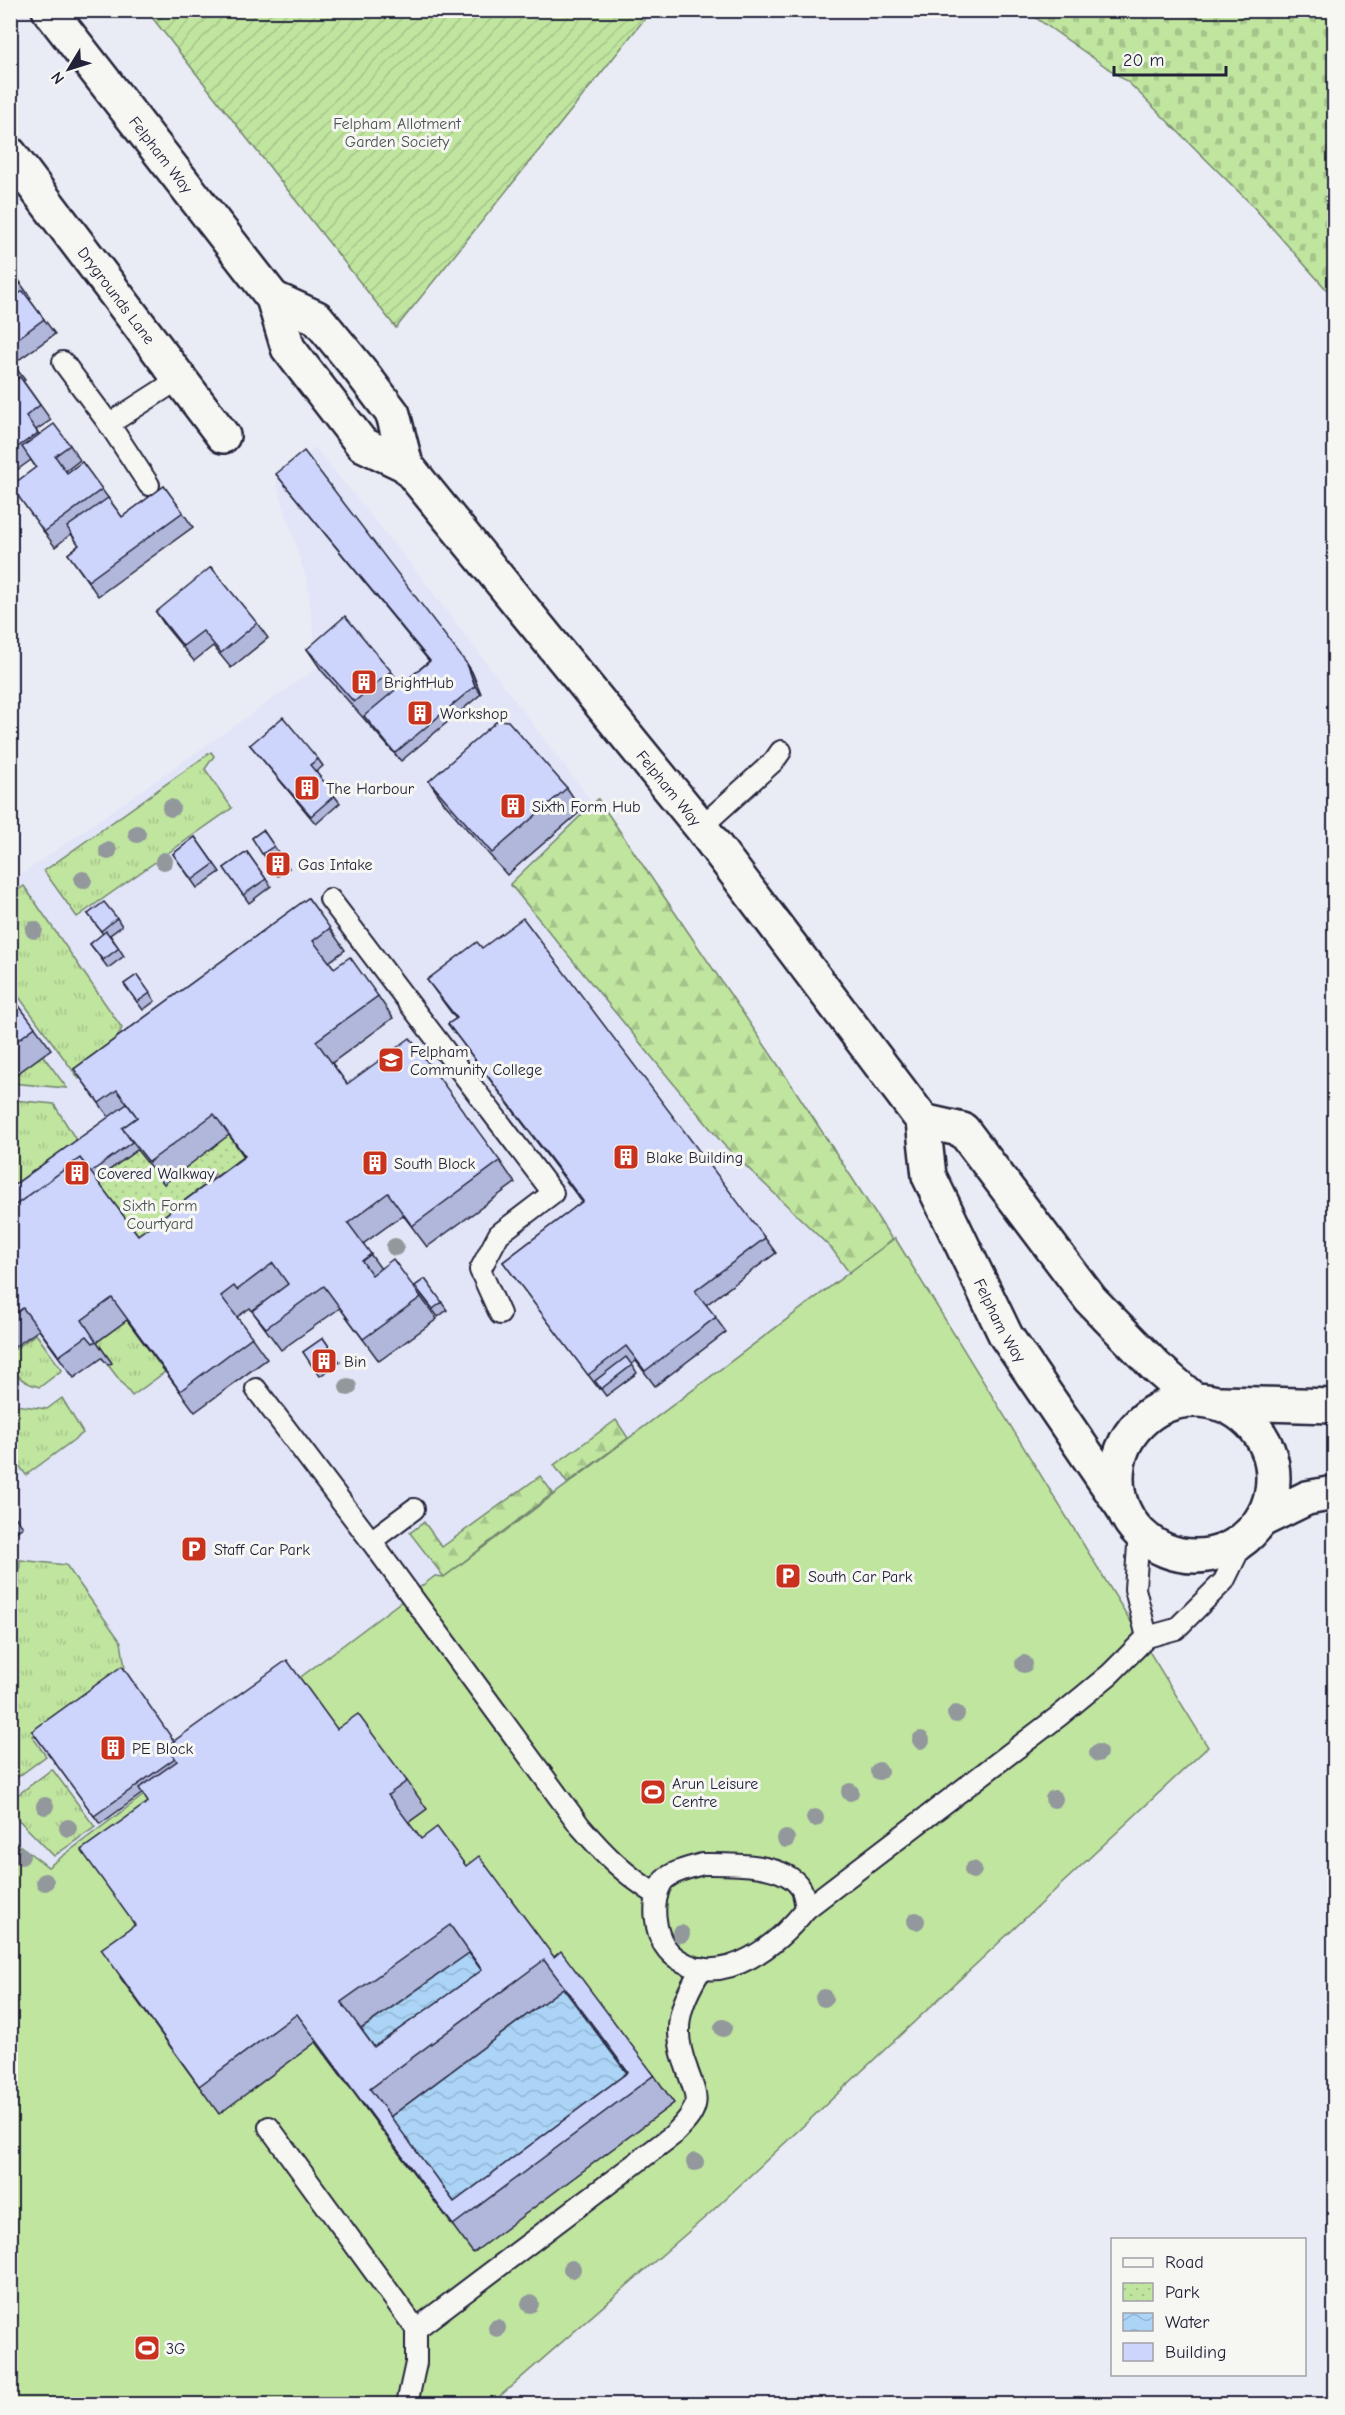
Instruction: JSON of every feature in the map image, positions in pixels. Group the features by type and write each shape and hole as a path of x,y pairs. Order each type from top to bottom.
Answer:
{"main road":[{"name":"Felpham Way","path":"49,10 273,298 288,348 362,444 406,465"},
{"name":"Drygrounds Lane","path":"10,154 223,436"},
{"name":"Felpham Way","path":"273,298 317,318 358,369 393,414 406,465 701,827 923,1121 929,1176 1006,1335 1139,1532 1149,1542 1171,1553 1196,1557 1220,1553 1253,1530 1307,1498 1335,1493"},
{"path":"923,1121 963,1130 1091,1300 1156,1367 1204,1401 1229,1406 1250,1422 1266,1443 1274,1469 1272,1496 1253,1530"},
{"name":"Felpham Way","path":"1119,1502 1117,1477 1121,1453 1132,1431 1152,1412 1176,1401 1335,1406"}],"lane":[{"path":"63,362 109,424 149,485"},
{"path":"109,424 179,379"},
{"path":"701,827 774,761 781,751"},
{"path":"330,898 553,1193 499,1234 480,1270 500,1314"},
{"path":"256,1389 371,1541 580,1826 606,1856 632,1879 657,1894"},
{"path":"371,1541 414,1509"},
{"path":"806,1909 800,1887 780,1872 742,1865 702,1864 676,1872 664,1880 657,1894 654,1913 658,1936 671,1956 691,1967 718,1970 740,1963 768,1946 793,1926 806,1909 1059,1716 1110,1674 1147,1637 1176,1629 1224,1581 1253,1530"},
{"path":"1139,1532 1136,1589 1147,1637"},
{"path":"416,2329 673,2135 687,2121 696,2104 691,2081 680,2051 679,2021 686,1993 702,1968"},
{"path":"269,2127 416,2329 416,2363 407,2404"}],"shaded area":[{"name":"Felpham Community College","path":"315,447 417,572 580,786 895,1238 444,1577 435,1576 208,1750 47,1867 10,1838 10,882 318,667 307,582 276,482"}],"green space":[{"name":"Felpham Allotment Garden Society","path":"147,11 651,11 396,328"},
{"path":"1026,11 1334,11 1334,298 1250,203 1129,83"},
{"path":"211,752 214,756 205,769 232,808 77,917 44,871"},
{"path":"598,799 795,1090 941,1315 891,1330 832,1249 723,1144 510,884"},
{"path":"24,886 122,1028 105,1059 79,1079 11,986 11,895"},
{"path":"41,1053 67,1088 11,1083 11,1076"},
{"path":"10,1101 54,1104 81,1148 19,1194 11,1183"},
{"name":"Sixth Form Courtyard","path":"229,1135 245,1158 153,1256 96,1180 137,1150"},
{"name":"Arun Leisure Centre","path":"895,1238 1208,1747 709,2214 491,2404 11,2404 10,1838 48,1867 435,1576 444,1577"},
{"path":"127,1320 165,1372 132,1396 108,1365 111,1362 97,1342"},
{"path":"36,1334 62,1370 40,1387 22,1379 15,1371 11,1359 11,1352"},
{"path":"62,1398 83,1433 26,1475 11,1454 11,1409 15,1405 47,1409"},
{"path":"616,1420 628,1438 567,1483 554,1465"},
{"path":"540,1476 553,1493 444,1577 410,1533 424,1522 442,1547"},
{"path":"20,1560 66,1565 121,1642 125,1668 32,1736 46,1756 11,1782 10,1611 18,1601"},
{"path":"52,1769 95,1827 54,1856 10,1811 11,1800"}],"water":[{"path":"469,1953 501,1998 393,2075 361,2030"},
{"path":"563,1988 647,2100 474,2230 390,2117"}],"building":[{"path":"10,269 21,283 10,291"},
{"path":"23,291 44,319 10,344 10,300"},
{"path":"20,377 40,405 26,416 38,433 10,452 10,384"},
{"path":"54,424 70,445 55,456 67,473 82,462 102,489 44,532 11,486 36,467 22,447"},
{"path":"304,451 467,664 475,686 395,753 364,716 430,661 276,474"},
{"path":"164,486 183,512 88,581 68,554 79,545 67,527 108,498 122,517"},
{"path":"211,567 257,623 221,653 203,631 183,646 156,612"},
{"path":"345,616 391,671 354,702 307,649"},
{"name":"The Harbour","path":"283,717 318,759 310,765 335,795 311,816 250,745"},
{"name":"Sixth Form Hub","path":"498,720 508,721 567,788 492,853 429,781"},
{"path":"263,830 274,846 262,854 252,838"},
{"path":"195,837 214,864 192,880 173,854"},
{"path":"247,852 266,879 243,895 224,868"},
{"name":"South Block","path":"308,898 330,928 313,941 334,968 350,957 378,996 316,1041 347,1084 410,1038 500,1161 412,1226 388,1193 348,1223 371,1254 362,1261 372,1275 393,1259 421,1297 363,1339 324,1286 266,1328 252,1311 288,1284 273,1263 237,1290 234,1286 221,1296 252,1337 180,1391 112,1298 82,1320 96,1341 93,1343 87,1336 59,1356 23,1308 10,1317 10,1209 80,1158 138,1235 245,1156 214,1114 149,1162 122,1128 137,1117 117,1090 99,1103 74,1069"},
{"path":"104,902 117,918 101,931 88,914"},
{"name":"Blake Building","path":"523,918 765,1238 695,1291 716,1317 645,1371 626,1346 588,1375 503,1262 583,1201 448,1024 457,1018 427,980 477,942 482,948"},
{"path":"106,931 119,948 103,960 90,944"},
{"path":"137,975 150,993 137,1002 124,984"},
{"path":"10,994 35,1027 10,1046"},
{"path":"127,1104 137,1117 122,1128 132,1142 91,1172 80,1158 10,1209 10,1188"},
{"path":"425,1279 442,1302 433,1309 415,1286"},
{"path":"323,1338 335,1355 314,1369 303,1352"},
{"path":"626,1357 632,1365 601,1389 595,1381"},
{"path":"287,1660 337,1729 358,1714 407,1781 388,1795 421,1839 437,1827 466,1866 479,1856 554,1957 561,1951 654,2075 453,2225 297,2014 199,2086 101,1949 135,1925 81,1850 148,1802 139,1788 177,1761 167,1746","holes":["450,1925 482,1970 374,2047 341,2002","544,1960 628,2072 454,2202 370,2089"]},
{"name":"PE Block","path":"122,1666 174,1741 167,1746 175,1758 94,1816 32,1731"}],"place":[{"name":"BrightHub","path":"364,682"},
{"name":"Workshop","path":"420,713"},
{"name":"The Harbour","path":"307,788"},
{"name":"Sixth Form Hub","path":"513,806"},
{"name":"Gas Intake","path":"278,864"},
{"name":"Felpham Community College","path":"391,1060"},
{"name":"Blake Building","path":"626,1157"},
{"name":"South Block","path":"375,1163"},
{"name":"Covered Walkway","path":"77,1173"},
{"name":"Bin","path":"324,1361"},
{"name":"Staff Car Park","path":"194,1549"},
{"name":"South Car Park","path":"788,1576"},
{"name":"PE Block","path":"113,1748"},
{"name":"Arun Leisure Centre","path":"653,1792"},
{"name":"3G","path":"147,2348"}]}
